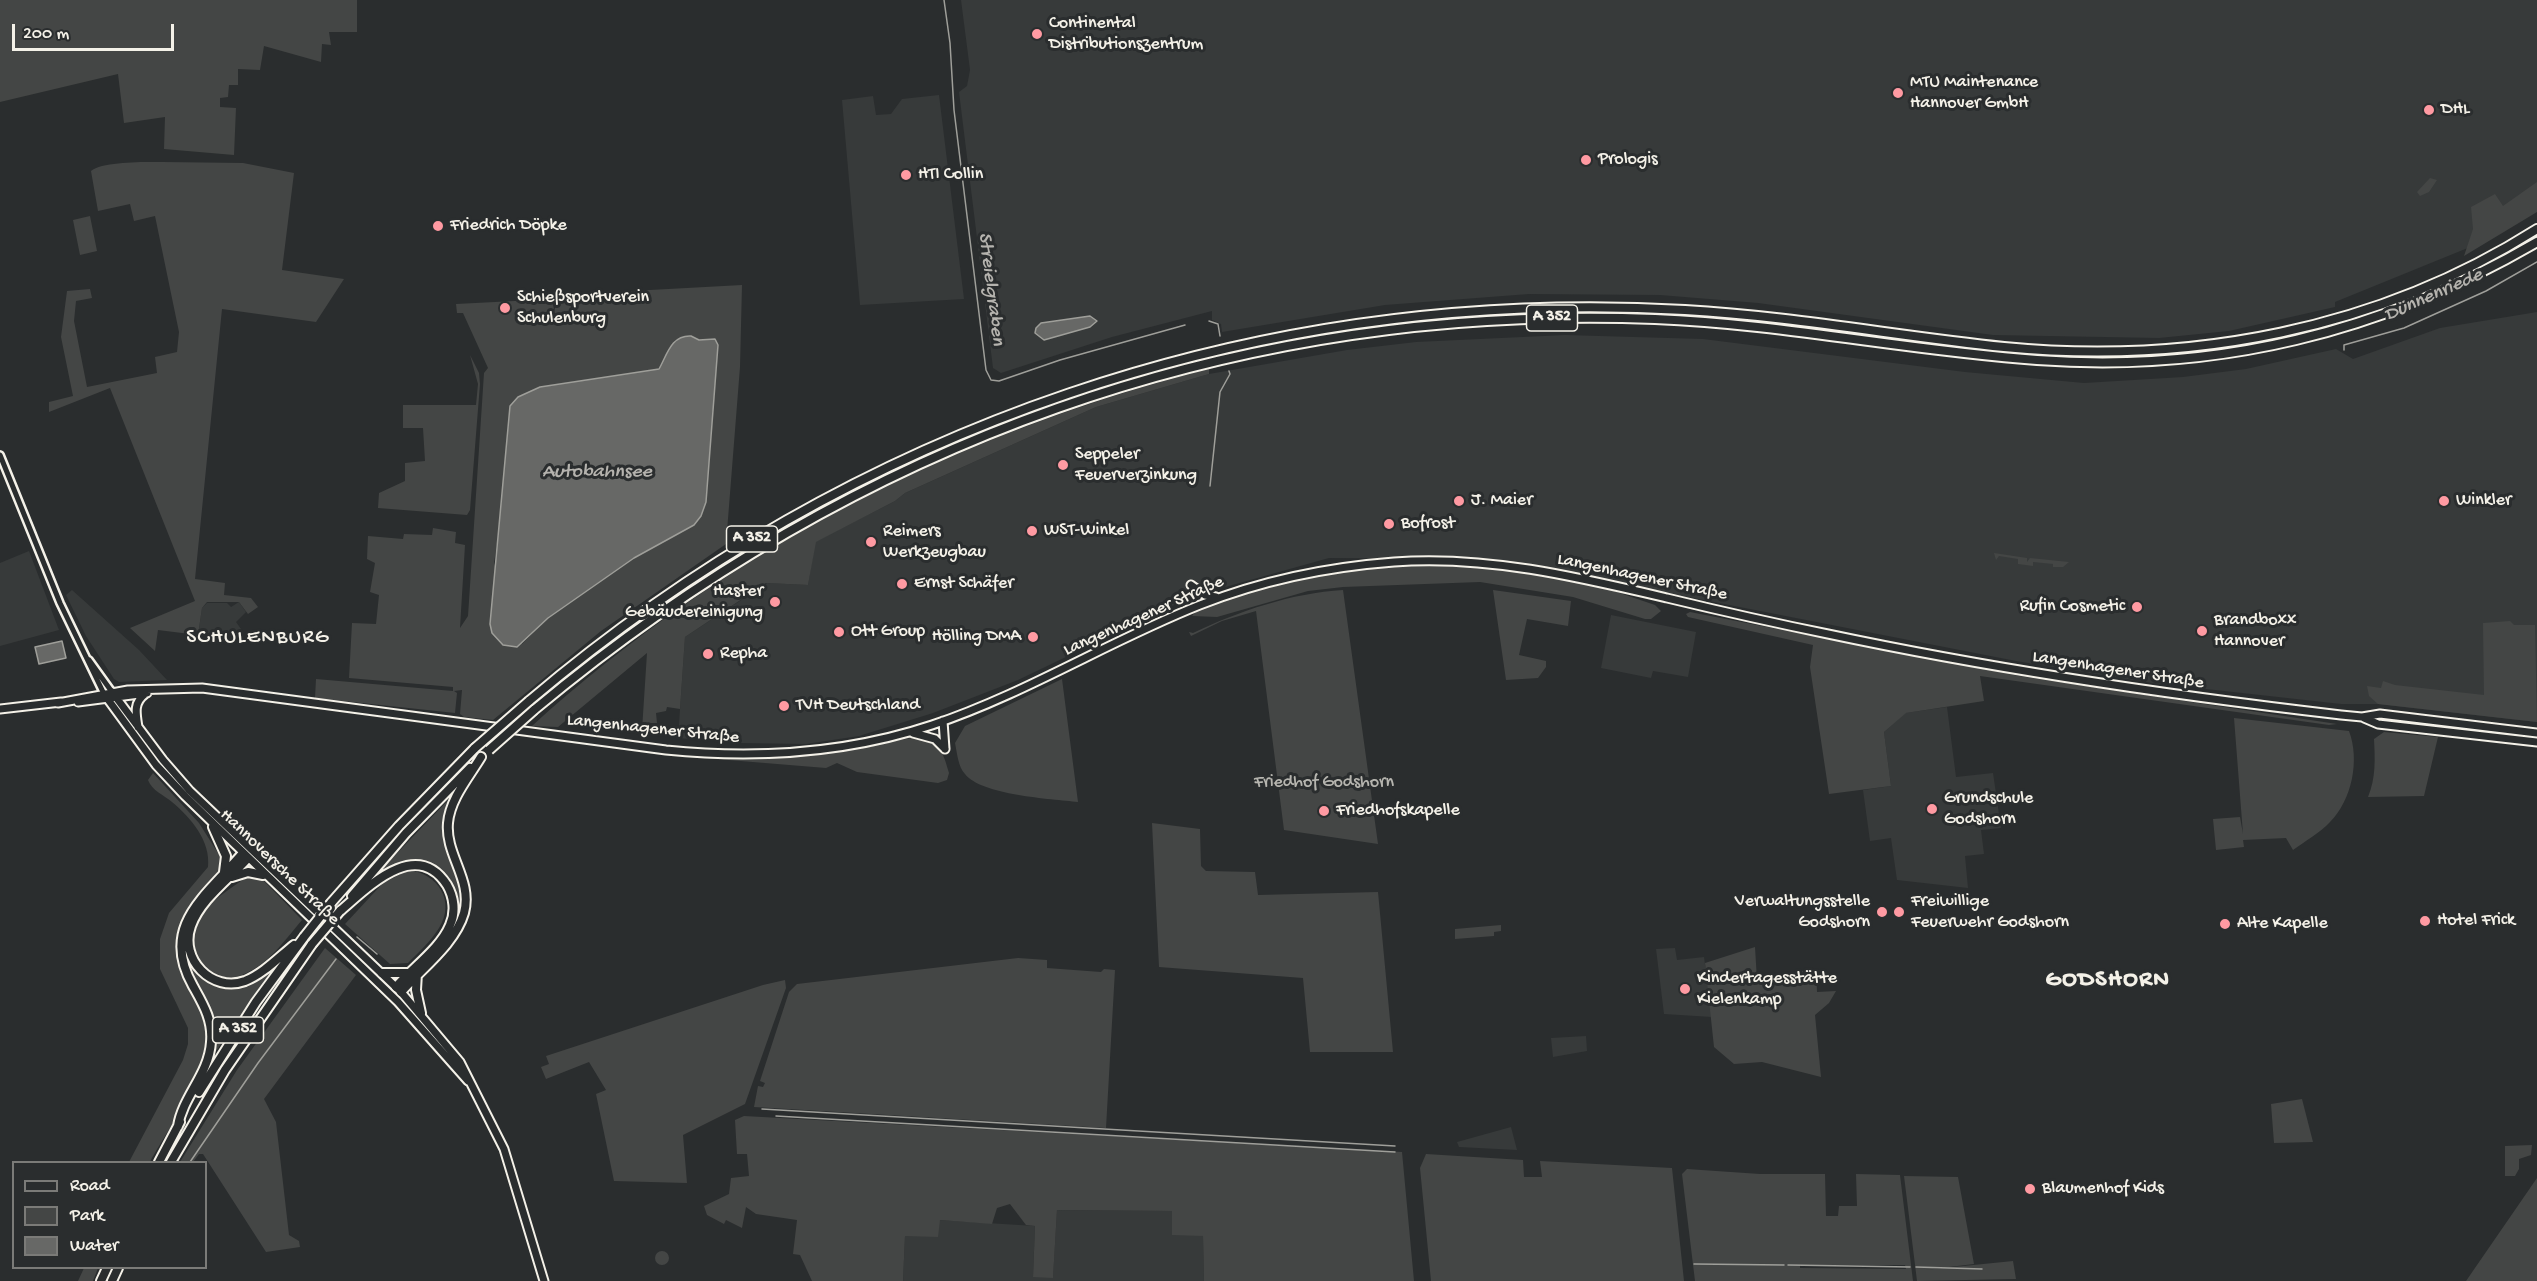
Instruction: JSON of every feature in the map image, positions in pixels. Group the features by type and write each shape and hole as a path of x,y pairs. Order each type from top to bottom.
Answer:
{"highway":[{"name":"A 352","path":"160,1161 178,1126 256,1002 304,937 399,826 475,748 529,700 608,636 669,591 817,502 907,457 999,418 1085,387 1209,352 1295,333 1401,318 1542,308 1688,310 2048,350 2168,350 2250,340 2361,312 2461,271 2537,229"},
{"name":"A 352","path":"172,1161 225,1070 312,944 406,833 481,757 534,710 614,645 675,601 774,538 879,482 968,442 1067,404 1222,360 1336,338 1403,328 1491,321 1659,319 1759,327 2038,360 2125,362 2179,359 2252,350 2297,341 2387,314 2466,281 2537,242"},
{"path":"382,973 413,973 444,947 458,928 464,913 465,889 448,837 448,823 452,806 481,757"},
{"path":"213,826 226,856 225,878"},
{"path":"244,856 196,915 188,936 191,957 204,974 228,983 245,981 304,937"},
{"path":"340,911 380,877 395,868 422,867 442,879 453,901 450,926 398,989"},
{"path":"178,1126 180,1114 207,1064 212,1030 206,1011 181,959 181,935 190,913 225,878 245,873 263,875"},
{"path":"413,973 421,1013"}],"main road":[{"name":"Langenhagener Straße","path":"0,709 155,690 216,689 666,750 728,755 790,754 831,749 933,725 1018,690 1180,613 1275,580 1330,567 1399,561 1495,564 1575,577 1801,628 2009,669 2175,696 2362,717 2380,714 2537,733"},
{"path":"1191,585 1204,595 1219,598"},
{"name":"Langenhagener Straße","path":"110,696 146,694 155,690"},
{"path":"139,729 136,705 139,699 146,694"},
{"name":"Hannoversche Straße","path":"110,696 190,791 398,989 421,1013 460,1062 504,1149 544,1281"},
{"name":"Hannoversche Straße","path":"110,696 156,765 213,826 391,996 470,1083"},
{"name":"Langenhagener Straße","path":"2362,717 2378,724 2537,742"},
{"path":"910,732 935,739 945,749 944,721"},
{"path":"933,725 941,744"},
{"path":"244,856 250,849"},
{"path":"391,996 398,989"}],"street":[{"name":"Hannoversche Straße","path":"0,455 56,593 88,659 110,696"}],"shaded area":[{"path":"961,0 2537,0 2537,211 2480,243 2335,302 2335,307 2229,331 2159,338 1993,335 1758,303 1660,295 1529,294 1385,305 1222,332 1221,324 1212,320 1212,311 1112,337 1001,373 993,368 959,92 967,86 970,70"},
{"path":"939,95 964,299 860,305 842,100 873,96 876,115 891,114 902,99"},
{"path":"2537,312 2537,722 2378,704 2341,704 2152,683 2016,661 1494,559 1329,558 1193,596 1018,680 933,713 859,736 806,744 739,743 678,738 685,637 767,583 808,585 815,542 895,501 905,493 1096,407 1209,374 1347,350 1416,342 1565,335 1703,339 1965,372 2084,383 2183,377 2246,369 2336,349 2353,359 2440,328"},
{"path":"29,551 59,630 0,646 0,563"},
{"path":"72,590 139,650 167,680 119,682 114,679 86,636 66,595"},
{"path":"239,602 246,612 236,622 241,629 226,639 198,635 202,608 207,603 227,603 231,607"},
{"path":"1611,615 1696,632 1688,677 1653,671 1651,678 1601,668"},
{"name":"Grundschule Godshorn","path":"1947,707 1956,777 1993,773 2001,828 1981,830 1984,854 1965,856 1968,888 1897,880 1891,838 1870,841 1863,790 1891,786 1884,732 1905,713"},
{"name":"Kindertagesstätte Kielenkamp","path":"1675,948 1677,960 1704,957 1712,1017 1664,1014 1656,949"},
{"path":"1586,1036 1587,1051 1553,1057 1551,1038"},
{"path":"1511,1127 1517,1150 1459,1147 1457,1142"},
{"path":"1057,1210 1172,1211 1203,1236 1204,1281 903,1281 905,1236 939,1220 1035,1226 1033,1276 1053,1277"}],"green space":[{"path":"0,0 357,0 357,32 329,32 331,45 322,44 321,62 264,46 260,70 238,69 238,85 229,85 228,97 220,98 220,107 236,108 234,155 164,149 165,117 124,123 118,74 0,102"},
{"path":"136,162 243,163 294,173 282,270 344,279 316,322 222,309 195,579 225,583 224,595 251,598 258,607 248,614 239,602 207,602 202,608 198,635 158,630 155,651 130,628 195,601 110,388 49,412 49,402 73,396 61,337 67,291 90,289 92,298 76,301 74,321 87,387 157,373 155,357 177,352 179,332 155,216 134,221 130,204 98,211 91,171 105,165"},
{"path":"2430,178 2437,180 2429,192 2420,196 2417,192"},
{"path":"2537,182 2537,212 2464,256 2473,229 2471,207 2495,194 2503,206"},
{"path":"90,216 97,251 80,255 73,220"},
{"path":"742,285 740,367 726,544 601,631 493,720 464,717 460,714 462,690 454,691 457,693 455,713 315,698 316,679 453,691 453,687 349,678 352,623 376,624 379,595 370,592 375,563 367,559 368,536 403,539 404,534 432,535 433,528 456,532 455,543 465,545 460,628 468,616 484,373 488,368 463,313 457,313 456,304 553,299 554,312 558,295","holes":["691,336 699,340 711,339 718,345 706,502 701,516 694,525 634,558 548,618 522,644 494,563 501,518 510,406 540,387 659,369 671,347 679,339"]},
{"path":"470,355 479,373 480,384 470,510 467,515 378,508 379,493 405,481 405,463 425,461 423,428 403,428 403,405 476,405 478,384"},
{"path":"1209,369 1209,374 1096,407 905,493 895,501 816,542 808,585 766,583 685,637 680,709 667,707 666,711 656,713 657,723 650,723 649,730 642,730 647,653 558,727 532,726 606,663 683,606 764,553 848,506 935,464 1025,427 1116,395"},
{"path":"1994,553 2027,558 2027,562 2030,558 2069,562 2063,567 2033,562 2033,566 2018,564 2018,559 1999,556 1996,560"},
{"path":"1400,564 1494,566 1599,586 1655,605 1661,611 1651,619 1645,619 1573,597 1480,582 1343,587 1308,591 1217,617 1192,616 1213,602 1278,582 1337,571"},
{"name":"Friedhof Godshorn","path":"1343,590 1378,844 1284,830 1256,611 1222,621 1191,636 1189,632 1193,633 1229,617 1266,604 1305,595"},
{"path":"1493,590 1571,601 1568,626 1527,619 1519,655 1546,661 1546,667 1538,678 1506,680"},
{"path":"1690,612 2019,676 2337,724 2329,725 1980,676 1984,701 1906,713 1884,732 1891,786 1829,794 1810,667 1813,645 1688,617 1686,614"},
{"path":"2510,621 2514,625 2535,625 2537,722 2378,704 2369,696 2367,686 2381,688 2383,681 2395,685 2484,695 2483,623"},
{"path":"1062,679 1078,802 1017,795 986,787 965,774 959,763 955,743 965,726"},
{"path":"2234,718 2349,731 2354,767 2344,803 2326,826 2293,850 2286,838 2243,840 2244,847 2216,850 2213,819 2240,817 2243,834"},
{"path":"2384,732 2438,737 2424,796 2368,797 2374,776 2374,739"},
{"path":"917,737 931,742 939,749 949,773 947,780 938,783 857,772 837,763 826,768 704,758 784,757 829,753"},
{"path":"153,773 199,823 223,861 216,881 188,915 178,934 180,967 203,1016 206,1034 205,1053 191,1092 151,1161 130,1161 183,1060 188,1044 188,1028 160,969 160,939 169,913 208,867 203,839 193,823 179,808 152,787 148,780"},
{"path":"454,794 446,816 464,894 459,921 443,944 454,922 449,882 444,876 435,869 414,862 378,873"},
{"path":"1152,823 1200,829 1201,866 1206,871 1255,872 1258,895 1378,892 1393,1052 1310,1052 1303,978 1159,967"},
{"path":"409,870 428,877 436,883 445,899 444,918 425,946 408,963 390,964 345,924 383,883"},
{"path":"245,878 262,879 302,920 275,952 251,971 229,978 217,976 207,970 195,951 193,939 195,927 209,905"},
{"path":"201,905 187,946 190,965 196,973 214,983 235,986 248,984 272,970 214,1054 214,1044 182,947"},
{"path":"1501,925 1501,931 1494,932 1494,936 1455,939 1455,929"},
{"path":"1755,947 1757,980 1787,985 1787,973 1816,969 1817,992 1836,991 1829,1003 1815,1015 1821,1077 1762,1062 1734,1064 1714,1047 1705,963"},
{"path":"325,948 356,975 264,1099 276,1122 289,1235 299,1241 300,1247 266,1252 203,1154 199,1154 194,1161 181,1161 237,1070"},
{"path":"1018,958 1047,960 1047,968 1101,972 1104,969 1115,970 1106,1128 754,1107 758,1086 763,1087 765,1083 760,1081 789,992 797,984"},
{"path":"785,980 786,988 745,1104 683,1135 687,1183 614,1181 596,1094 606,1090 589,1062 546,1079 541,1067 549,1064 546,1056 763,985"},
{"path":"2302,1099 2313,1142 2274,1143 2271,1104"},
{"path":"744,1116 1402,1152 1414,1281 1204,1281 1203,1236 1172,1235 1172,1211 1057,1210 1053,1278 1033,1277 1035,1226 1026,1225 1010,1204 997,1208 992,1224 940,1220 938,1237 905,1236 903,1281 812,1281 800,1255 793,1254 797,1220 756,1214 746,1207 742,1228 726,1220 724,1224 707,1215 704,1206 729,1194 731,1178 749,1176 747,1154 737,1154 735,1120"},
{"path":"2532,1145 2531,1155 2519,1159 2519,1169 2515,1176 2505,1176 2505,1146"},
{"path":"1426,1154 1523,1160 1524,1177 1542,1177 1540,1161 1672,1168 1684,1281 1431,1281 1420,1168"},
{"path":"1687,1169 1760,1174 1825,1174 1826,1216 1838,1216 1839,1206 1857,1206 1856,1174 1900,1175 1913,1281 1695,1281 1682,1174","holes":["1800,1265 1905,1265 1906,1269 1800,1268"]},
{"path":"1904,1176 1958,1177 1974,1264 1924,1270 2013,1261 2016,1279 1917,1281"},
{"path":"2537,1178 2537,1281 2466,1281"},
{"path":"659,1251 665,1251 669,1258 665,1265 659,1265 655,1261 655,1255"},
{"path":"84,1269 98,1269 93,1281 78,1281"}],"water":[{"path":"1090,316 1097,321 1090,327 1044,340 1035,333 1041,323"},
{"name":"Autobahnsee","path":"691,336 699,340 715,339 718,345 706,502 701,516 694,525 634,558 548,618 517,647 503,645 492,633 490,624 510,406 518,397 540,387 659,369 674,342"},
{"path":"62,641 66,658 39,664 35,647"}],"waterway":[{"name":"Streielgraben","path":"944,0 950,43 954,110 986,370 991,380 999,381 1060,360 1185,325"},
{"name":"Dünnenriede","path":"2344,350 2344,345 2404,328 2486,291 2537,262"},
{"name":"Streielgraben","path":"1209,321 1218,324 1220,336"},
{"name":"Streielgraben","path":"1210,486 1220,392 1230,374 1229,371"},
{"path":"357,937 377,954"},
{"path":"191,1161 258,1063 336,959"},
{"path":"762,1109 1395,1146"},
{"path":"776,1116 1395,1152"},
{"path":"1694,1264 1784,1265"},
{"path":"1788,1265 1910,1267"},
{"path":"1916,1267 1982,1269"}],"place":[{"name":"Continental Distributionszentrum","path":"1037,34"},
{"name":"MTU Maintenance Hannover GmbH","path":"1898,93"},
{"name":"DHL","path":"2429,110"},
{"name":"Prologis","path":"1586,160"},
{"name":"HTI Collin","path":"906,175"},
{"name":"Friedrich Döpke","path":"438,226"},
{"name":"Schießsportverein Schulenburg","path":"505,308"},
{"name":"Seppeler Feuerverzinkung","path":"1063,465"},
{"name":"J. Maier","path":"1459,501"},
{"name":"Winkler","path":"2444,501"},
{"name":"Bofrost","path":"1389,524"},
{"name":"WST-Winkel","path":"1032,531"},
{"name":"Reimers Werkzeugbau","path":"871,542"},
{"name":"Ernst Schäfer","path":"902,584"},
{"name":"Haster Gebäudereinigung","path":"775,602"},
{"name":"Rufin Cosmetic","path":"2137,607"},
{"name":"Brandboxx Hannover","path":"2202,631"},
{"name":"Ott Group","path":"839,632"},
{"name":"Hölling DMA","path":"1033,637"},
{"name":"Repha","path":"708,654"},
{"name":"TVH Deutschland","path":"784,706"},
{"name":"Grundschule Godshorn","path":"1932,809"},
{"name":"Friedhofskapelle","path":"1324,811"},
{"name":"Verwaltungsstelle Godshorn","path":"1882,912"},
{"name":"Freiwillige Feuerwehr Godshorn","path":"1899,912"},
{"name":"Hotel Frick","path":"2425,921"},
{"name":"Alte Kapelle","path":"2225,924"},
{"name":"Kindertagesstätte Kielenkamp","path":"1685,989"},
{"name":"Blaumenhof Kids","path":"2030,1189"}],"district":[{"name":"SCHULENBURG","path":"258,639"},
{"name":"GODSHORN","path":"2108,981"}]}
